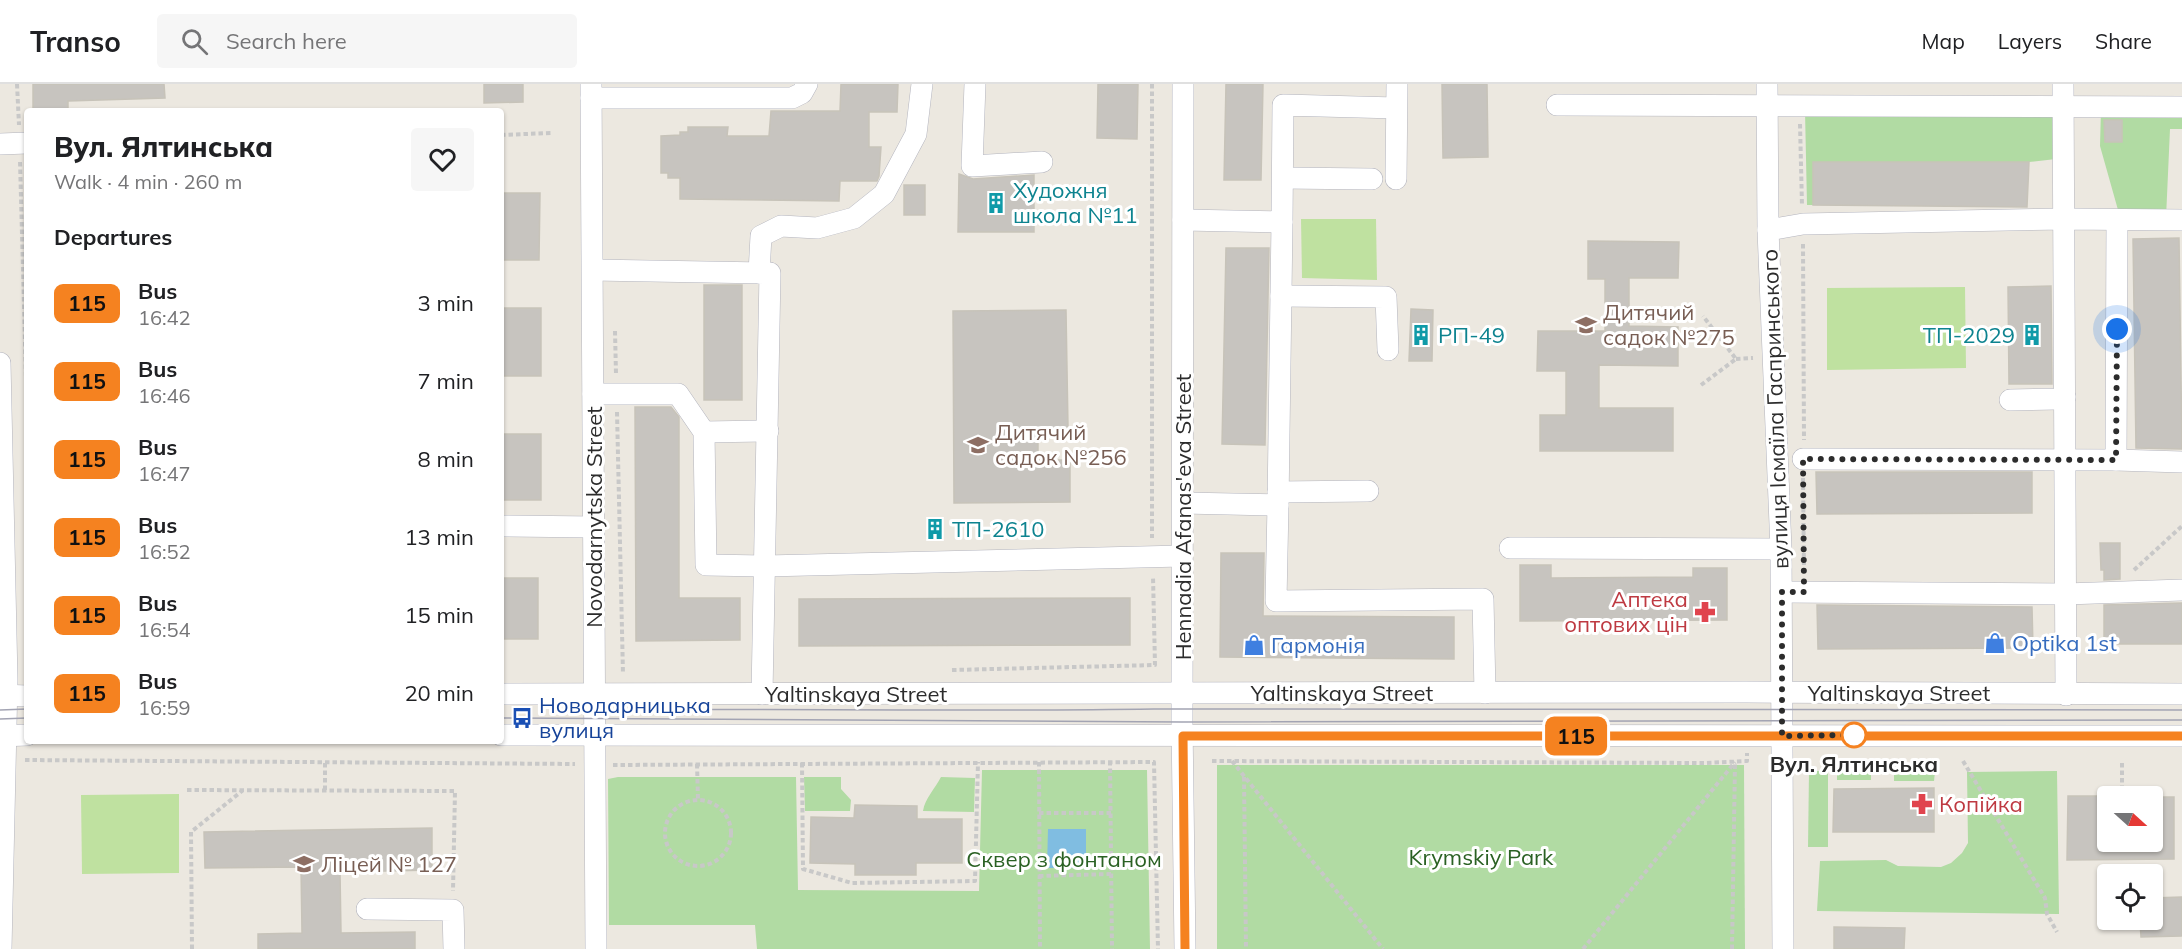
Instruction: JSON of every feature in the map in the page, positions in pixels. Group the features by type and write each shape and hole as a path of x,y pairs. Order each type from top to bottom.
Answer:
{"street":[{"path":"591,91 792,98 802,93 807,84"},
{"path":"759,273 761,236 780,226 817,228 854,218 884,194 916,134 922,84"},
{"path":"975,84 972,166 1042,162"},
{"name":"Hennadia Afanas'eva Street","path":"1183,84 1182,694 1185,949"},
{"path":"1396,179 1397,84"},
{"path":"2063,84 2066,695"},
{"name":"Novodarnytska Street","path":"591,91 596,949"},
{"path":"1557,105 1767,94 1800,105 2182,107"},
{"name":"вулиця Ісмаїла Гаспринського","path":"1767,94 1768,230 1782,592 1783,949"},
{"path":"1396,108 1283,105 1276,601 1483,600 1485,693"},
{"path":"1283,178 1372,179"},
{"path":"1768,230 1803,224 2064,219 2182,220"},
{"path":"1183,220 1282,222"},
{"path":"2116,460 2117,220"},
{"path":"593,270 770,273 762,694"},
{"path":"1281,296 1386,297 1388,350"},
{"path":"0,363 11,695 3,735 1,949"},
{"path":"594,394 678,394 704,432 706,565 766,567 1182,556"},
{"path":"2010,399 2065,397"},
{"path":"704,432 768,431"},
{"path":"1803,459 2182,462"},
{"path":"1183,503 1368,491"},
{"path":"504,526 594,527"},
{"path":"1510,548 1781,549"},
{"path":"1782,592 2066,594 2182,590"},
{"name":"Yaltinskaya Street","path":"504,694 1782,692 2182,694"},
{"path":"3,735 24,735"},
{"name":"Yaltinskaya Street","path":"504,735 2182,736"},
{"path":"367,909 453,910 454,949"}],"path":[{"path":"17,84 15,144 24,346"},
{"path":"1152,84 1152,557 1155,665"},
{"path":"1800,105 1803,224 1804,592"},
{"path":"504,135 551,133"},
{"path":"1703,316 1736,359"},
{"path":"1701,385 1736,359 1753,357"},
{"path":"2110,592 2182,526"},
{"path":"1110,761 1112,949"},
{"path":"1212,761 1747,761"},
{"path":"1232,761 1383,949"},
{"path":"1963,761 2045,898 2047,914 2057,932"},
{"path":"802,763 803,869 852,883 975,881 978,762"},
{"path":"1039,762 1040,949"},
{"path":"1154,762 1158,949"},
{"path":"1583,949 1735,762"},
{"path":"1732,949 1735,762"},
{"path":"2122,762 2122,786"},
{"path":"325,763 325,791"},
{"path":"697,764 698,799"},
{"path":"1244,776 1246,949"},
{"path":"187,790 455,791 453,910"},
{"path":"192,949 191,832 243,791"},
{"path":"698,799 718,806 730,824 731,834 729,846 722,856 713,863 690,866 671,853 664,833 670,813 678,806 698,799"},
{"path":"1039,813 1111,813"},
{"path":"1040,876 1111,874"}],"green space":[{"path":"2101,109 2182,110 2182,129 2170,129 2166,218 2120,217 2100,146"},
{"path":"1805,111 2053,113 2056,159 2029,162 1813,162 1813,205 1807,205"},
{"path":"1301,219 1376,219 1377,280 1302,278"},
{"path":"1965,287 1966,368 1827,370 1827,288"},
{"name":"Krymskiy Park","path":"1217,765 1744,765 1745,949 1217,949"},
{"name":"Сквер з фонтаном","path":"982,770 1147,770 1150,949 757,949 755,925 609,925 608,779 618,777 796,777 798,890 979,891"},
{"path":"1809,771 1828,771 1828,847 1808,847"},
{"path":"1837,771 1871,772 1871,780 1837,780"},
{"path":"2057,771 2059,914 1817,911 1820,861 1886,860 1898,866 1941,867 1951,863 1962,853 1968,843 1967,772"},
{"path":"1894,772 1935,772 1934,781 1894,781"},
{"path":"804,777 841,777 841,789 851,800 850,811 805,811"},
{"path":"941,777 975,778 974,812 923,811"},
{"path":"179,794 179,873 82,874 81,795"}],"water":[{"path":"1048,829 1086,829 1086,868 1047,868"}],"building":[{"path":"33,84 164,84 165,98 68,101 68,108 33,108"},
{"path":"484,84 523,84 523,102 484,103"},
{"path":"841,84 898,84 897,112 869,112 869,147 881,147 877,181 840,181 839,201 680,199 680,178 668,178 668,173 661,173 661,136 680,135 680,132 688,132 688,127 728,127 727,136 769,136 771,111 840,111"},
{"path":"1098,84 1138,84 1137,139 1097,138"},
{"path":"1226,84 1263,84 1261,180 1224,180"},
{"path":"1442,84 1487,84 1488,157 1443,158"},
{"path":"2104,120 2122,120 2122,142 2105,142"},
{"path":"1813,162 2029,162 2027,207 1813,205"},
{"name":"Художня школа №11","path":"959,174 973,179 1034,175 1034,232 958,232"},
{"path":"904,185 925,185 925,215 904,215"},
{"path":"504,193 540,193 539,260 504,260"},
{"path":"2179,238 2182,449 2136,448 2133,239"},
{"path":"1588,241 1679,242 1678,278 1629,278 1629,326 1678,327 1678,366 1599,365 1599,408 1673,408 1673,451 1540,451 1540,415 1566,415 1566,371 1537,371 1538,331 1605,331 1605,279 1588,279"},
{"path":"1226,248 1269,248 1265,445 1222,444"},
{"path":"704,285 742,285 742,400 704,400"},
{"name":"ТП-2029","path":"2051,286 2052,384 2009,384 2008,287"},
{"path":"504,308 541,308 541,376 504,376"},
{"name":"РП-49","path":"1411,309 1433,310 1432,361 1409,361"},
{"path":"1066,310 1068,428 1038,428 1038,460 1070,460 1070,502 954,503 953,311"},
{"path":"635,407 671,407 679,417 679,598 740,598 740,640 636,641"},
{"path":"504,434 541,434 541,500 504,500"},
{"path":"1816,472 2032,472 2032,513 1817,514"},
{"path":"2100,543 2120,543 2120,579 2104,580 2104,570 2101,570"},
{"path":"1221,553 1264,553 1263,616 1454,617 1454,659 1220,657"},
{"path":"1520,565 1551,565 1551,578 1693,577 1693,568 1727,568 1727,620 1520,621"},
{"path":"504,578 538,578 538,639 504,639"},
{"path":"1130,598 1130,645 799,646 799,599"},
{"path":"2182,603 2182,644 2104,644 2104,605"},
{"path":"1817,605 2032,607 2033,648 1818,649"},
{"path":"1934,788 1934,832 1833,832 1834,789"},
{"path":"2068,796 2097,796 2097,852 2163,852 2163,797 2174,797 2174,859 2067,860"},
{"path":"855,805 917,806 917,819 962,819 962,863 916,863 916,875 855,875 855,864 810,863 811,817 854,818"},
{"path":"432,828 432,870 340,872 341,933 415,932 415,949 258,949 258,934 302,933 301,867 205,868 204,832"},
{"path":"2182,897 2182,936 2141,937 2141,930 2163,930 2163,898"},
{"path":"1834,927 1905,928 1904,949 1834,949"}],"tram line":[{"path":"0,710 24,709"},
{"path":"555,710 2182,710"},
{"path":"0,719 24,718"},
{"path":"504,718 1182,722 2182,720"}],"bus line":[{"name":"115","path":"1185,949 1183,736 2182,736"}],"place":[{"name":"Художня школа №11","path":"996,203"},
{"name":"Дитячий садок №275","path":"1586,325"},
{"name":"РП-49","path":"1421,335"},
{"name":"ТП-2029","path":"2032,335"},
{"name":"Дитячий садок №256","path":"978,445"},
{"name":"ТП-2610","path":"935,529"},
{"name":"Аптека оптових цін","path":"1705,612"},
{"name":"Оptika 1st","path":"1995,643"},
{"name":"Гармонія","path":"1254,645"},
{"name":"Новодарницька вулиця","path":"522,718"},
{"name":"Вул. Ялтинська","path":"1854,735"},
{"name":"Копійка","path":"1922,804"},
{"name":"Ліцей № 127","path":"304,864"}],"route":[{"path":"1854,735 1782,736 1782,592 1804,592 1803,459 2116,460 2117,329"}]}
